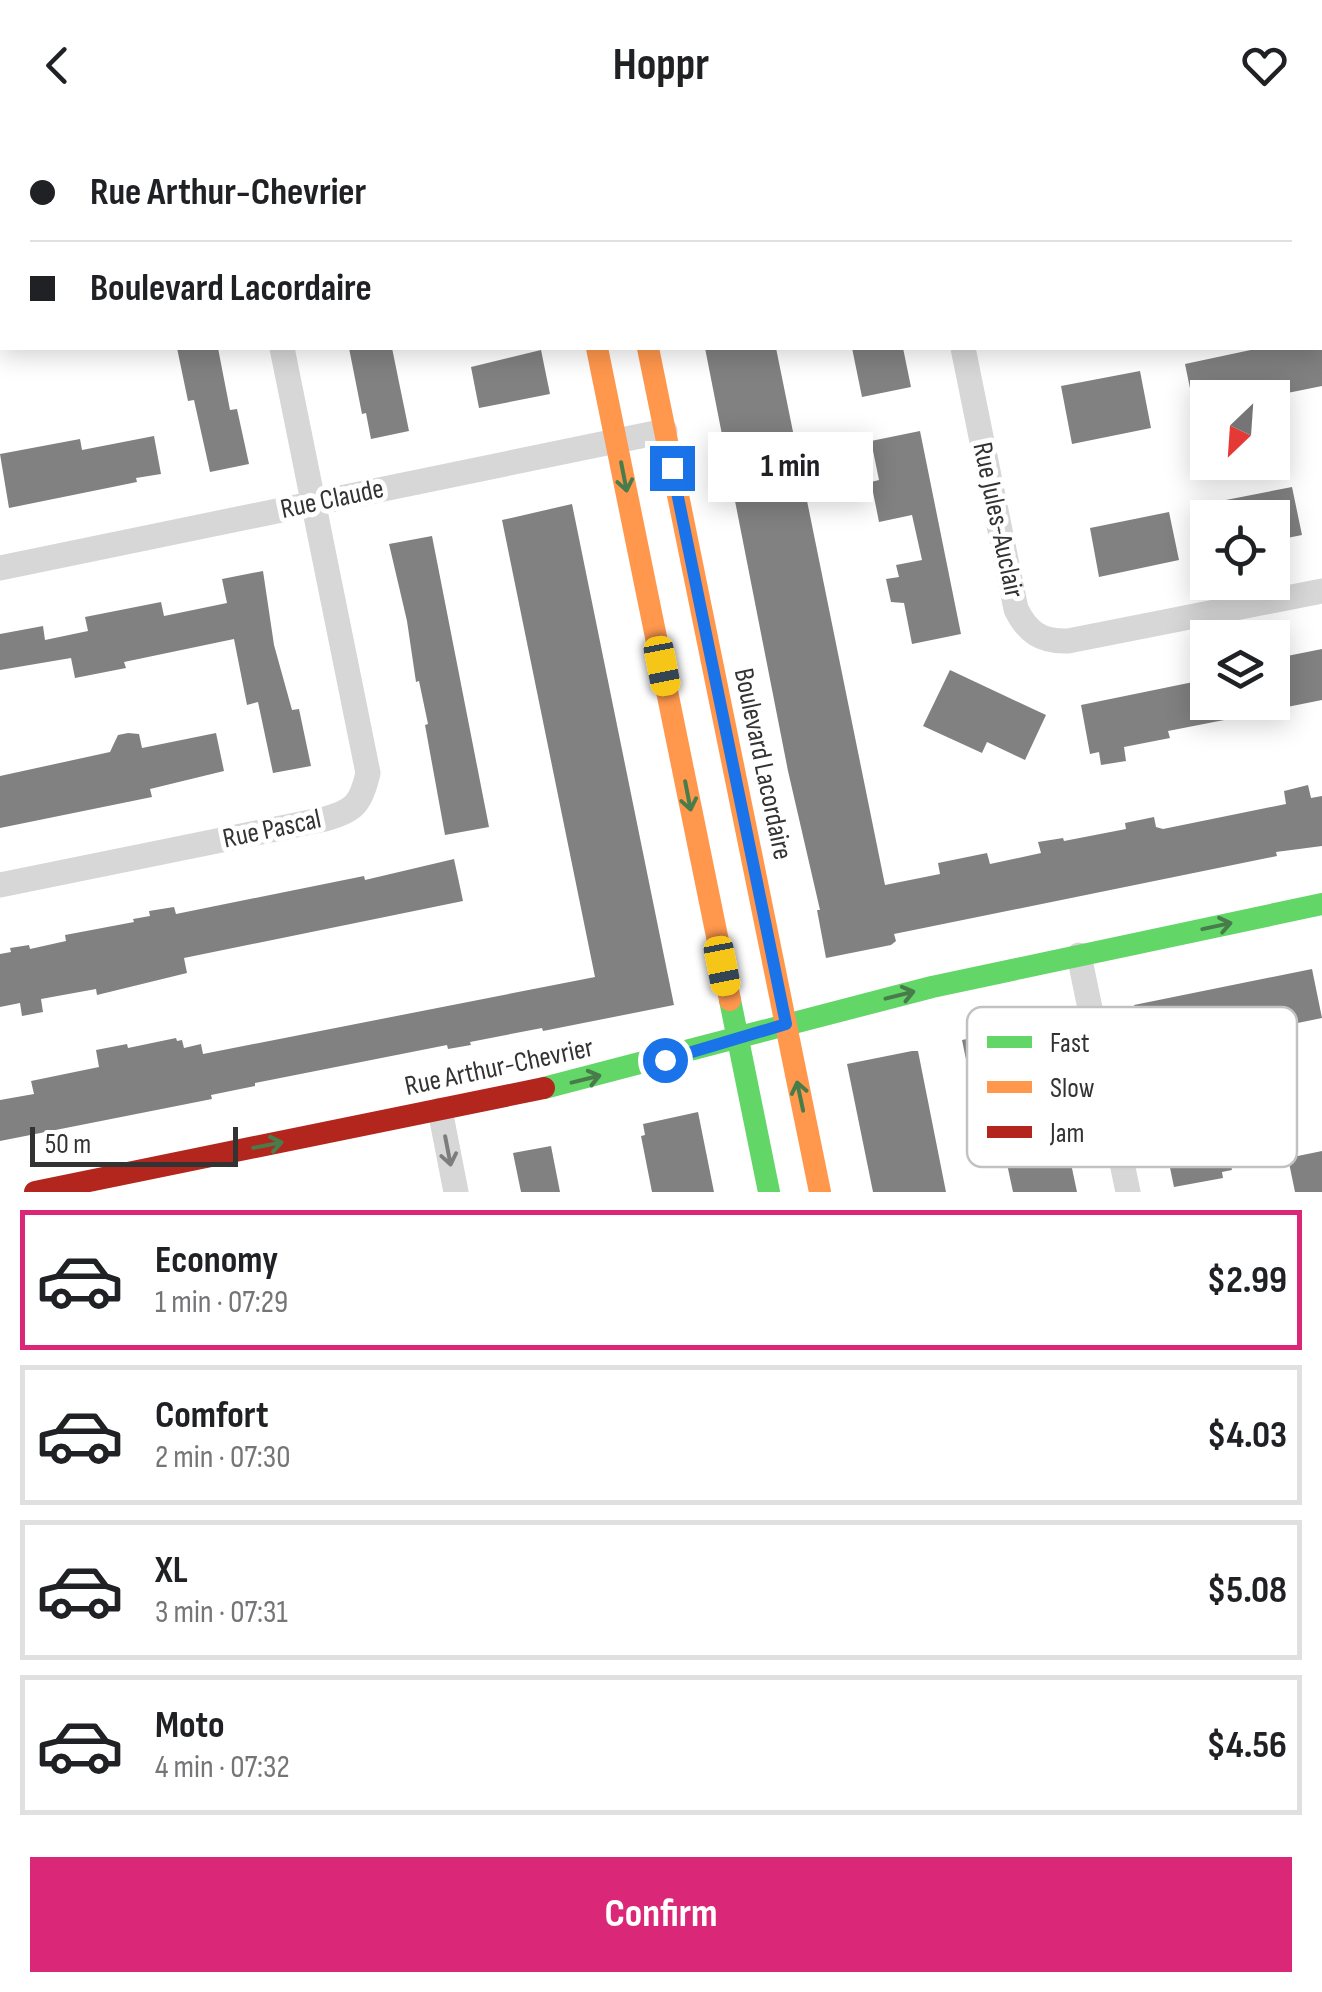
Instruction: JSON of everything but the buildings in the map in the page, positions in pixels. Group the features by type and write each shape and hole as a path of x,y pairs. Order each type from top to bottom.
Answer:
{"main road":[{"path":"597,350 769,1192"},
{"name":"Boulevard Lacordaire","path":"648,350 820,1192"},
{"name":"Rue Arthur-Chevrier","path":"35,1192 570,1084 932,987 1322,904"}],"street":[{"name":"Rue Pascal","path":"0,885 348,812 363,794 368,774 282,350"},
{"name":"Rue Jules-Auclair","path":"963,350 1016,609 1034,635 1052,642 1068,641 1322,591"},
{"name":"Rue Claude","path":"0,568 665,431"},
{"path":"1079,955 1090,1007"},
{"path":"440,1110 456,1192"},
{"path":"1123,1167 1128,1192"}],"traffic: fast":[{"path":"544,1088 932,987 1322,904"},
{"path":"730,1000 769,1192"}],"traffic: slow":[{"path":"597,350 730,1000"},
{"path":"648,350 820,1192"}],"traffic: jam":[{"path":"35,1192 544,1088"}],"route":[{"path":"665,1060 786,1024 672,468"}]}
